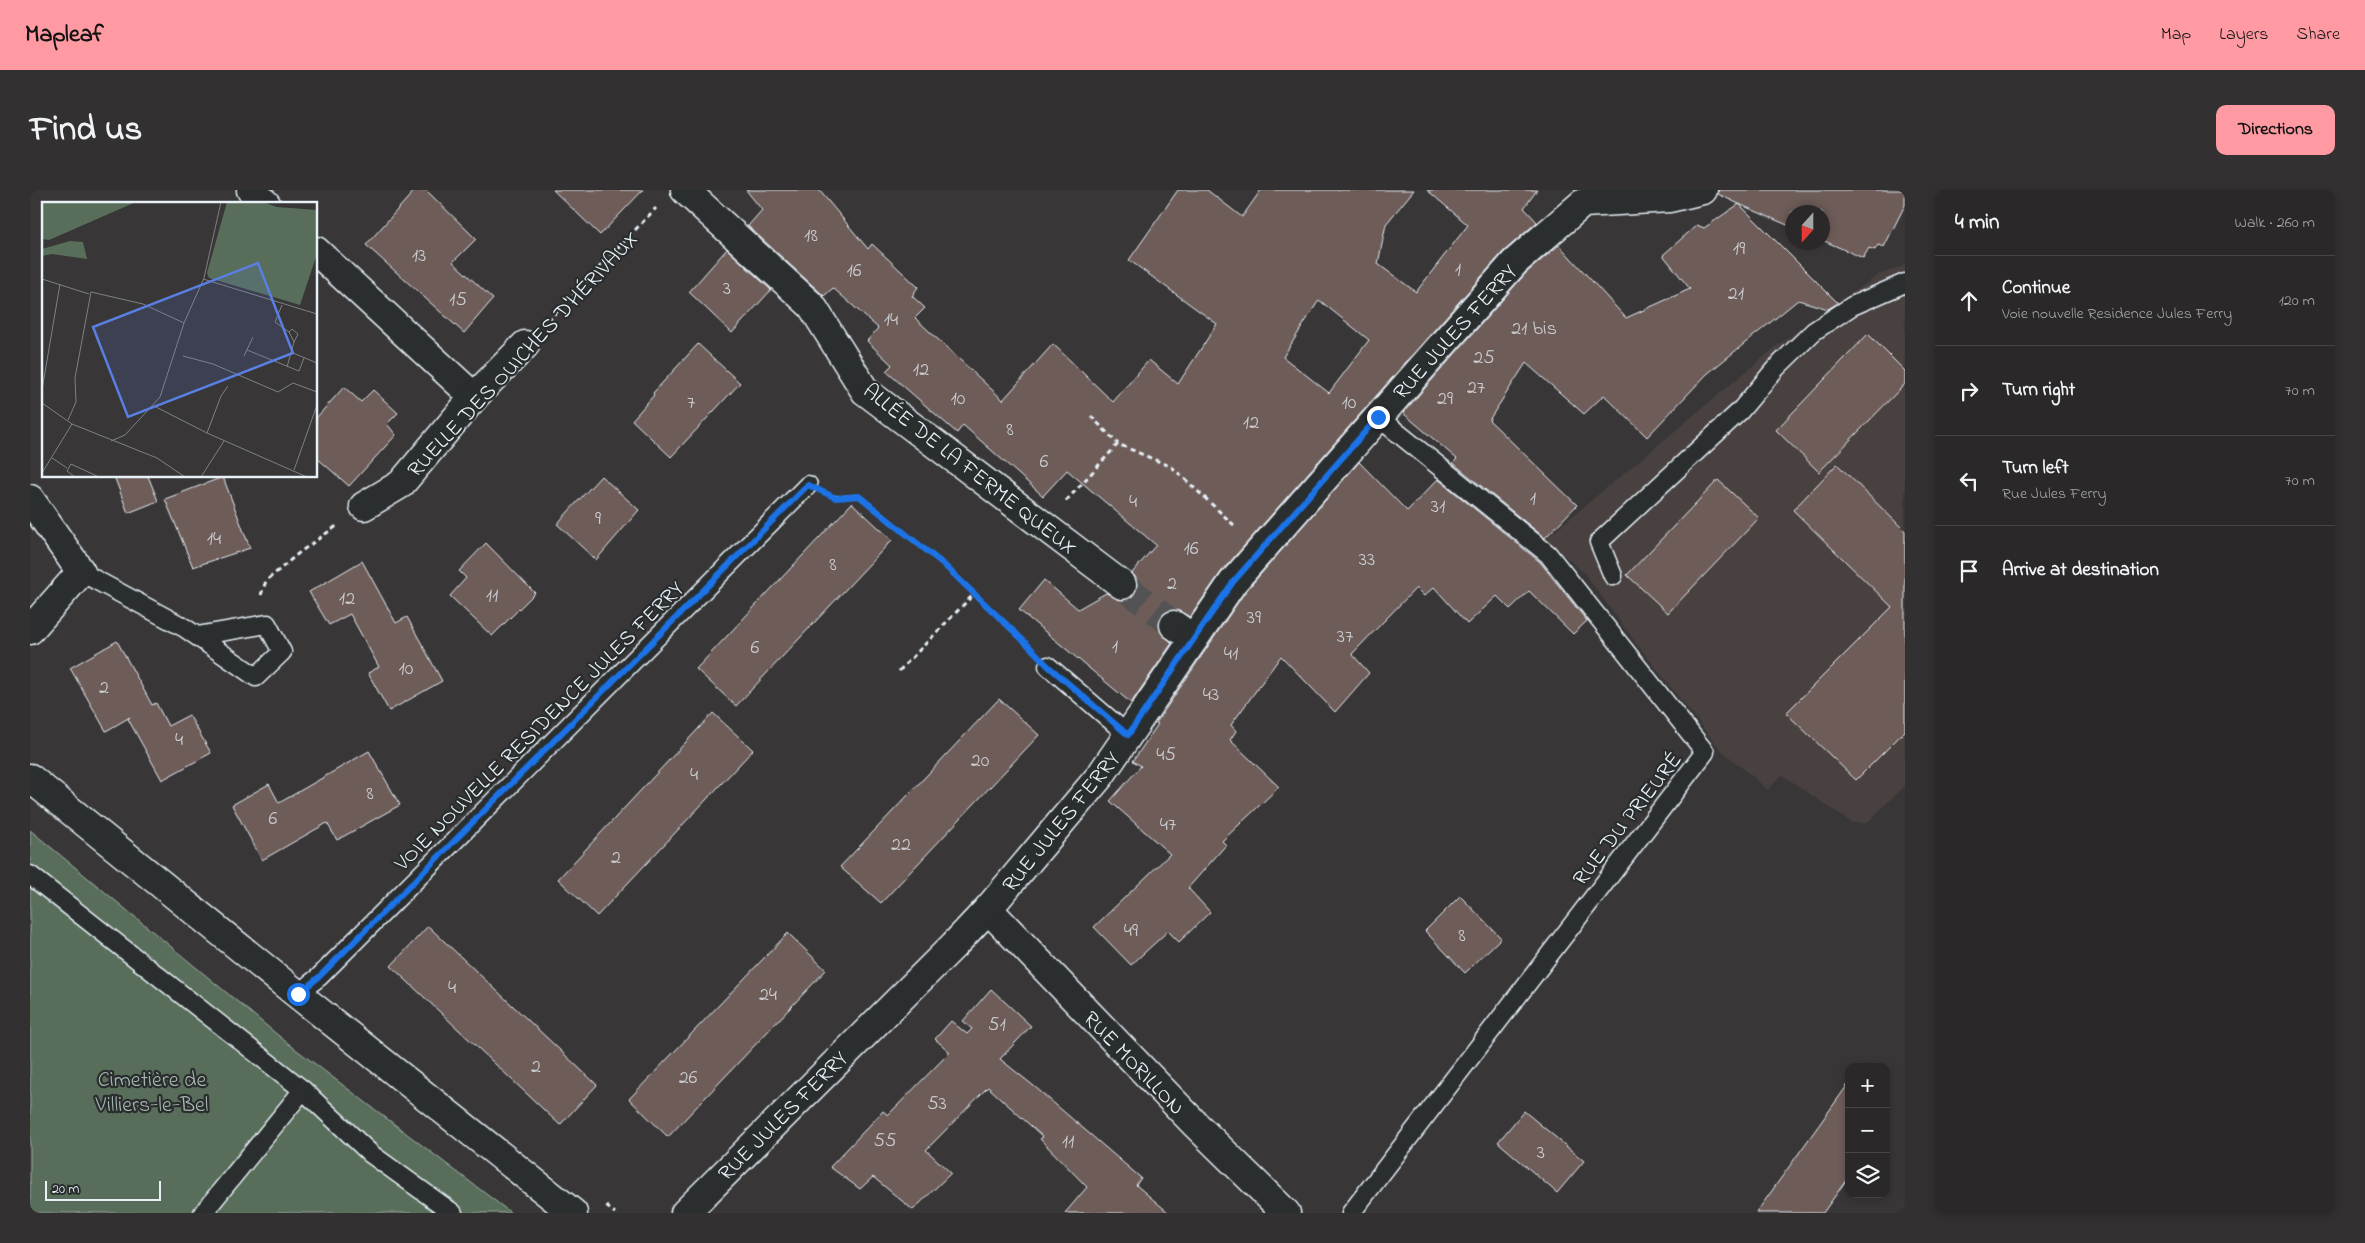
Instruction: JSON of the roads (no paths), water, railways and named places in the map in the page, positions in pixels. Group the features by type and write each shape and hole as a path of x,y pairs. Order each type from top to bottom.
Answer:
{"street":[{"path":"251,190 264,202"},
{"name":"ALLÉE DE LA FERME QUEUX","path":"685,190 812,306 865,391 1122,585"},
{"name":"RUE JULES FERRY","path":"685,1213 988,909 1100,776 1128,735 1184,632 1261,551 1515,262 1583,203 1606,195 1670,198 1703,190"},
{"path":"318,253 474,397"},
{"name":"RUELLE DES OUICHES D'HÉRIVAUX","path":"364,506 401,484 474,397 525,345"},
{"path":"30,499 81,572 30,630"},
{"path":"30,778 574,1213"},
{"name":"RUE MORILLON","path":"988,909 1195,1124 1286,1213"}],"lane":[{"path":"1613,576 1599,542 1740,411 1776,368 1814,331 1852,306 1905,283"},
{"name":"RUE DU PRIEURÉ","path":"1351,1213 1705,752 1548,554 1378,417"},
{"name":"VOIE NOUVELLE RESIDENCE JULES FERRY","path":"298,994 319,977 808,485"},
{"path":"81,572 197,636 256,677 282,652 266,624 197,636"},
{"path":"1048,666 1128,735"},
{"path":"30,875 303,1090 371,1154 453,1213"},
{"path":"203,1213 303,1090"}],"tunnel":[{"path":"1122,585 1174,625"}],"park label":[{"name":"Cimetière de Villiers-le-Bel","path":"152,1090"}]}
